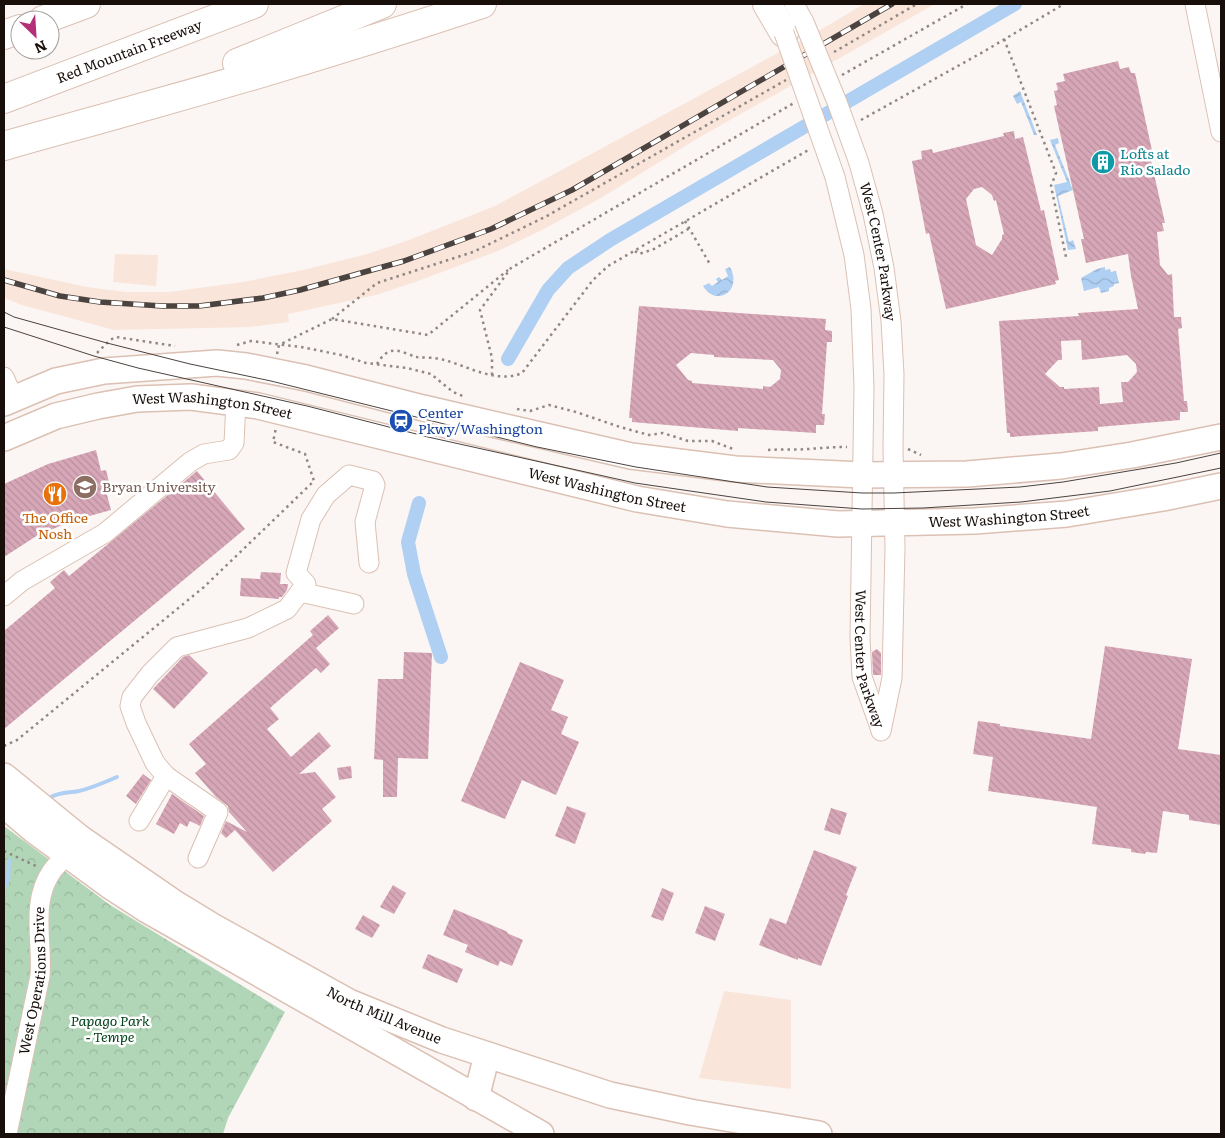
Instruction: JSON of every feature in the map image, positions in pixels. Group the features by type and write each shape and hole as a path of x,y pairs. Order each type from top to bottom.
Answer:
{"highway":[{"path":"60,14 86,4"},
{"name":"Red Mountain Freeway","path":"4,99 254,4"},
{"path":"60,129 180,85 382,4"},
{"path":"4,146 249,76 482,4"},
{"path":"767,4 796,19"}],"main road":[{"path":"7,393 104,371 217,363 246,366 306,378 422,408 631,456 736,469 862,475 967,474 1061,466 1132,456 1221,437"},
{"name":"West Washington Street","path":"4,438 56,416 98,406 137,399 191,396 236,402 646,501 727,514 838,524 975,521 1067,514 1221,486"},
{"name":"North Mill Avenue","path":"4,776 110,886 148,910 541,1134"},
{"name":"North Mill Avenue","path":"4,805 212,926 349,1002 442,1040 610,1094 690,1112 819,1134"},
{"path":"476,1098 487,1055"}],"street":[{"name":"West Center Parkway","path":"777,4 796,19 837,102 873,214 889,296 894,374 895,524 892,678 882,731 862,677 860,638 864,378 861,309 854,255 796,19 794,4"},
{"path":"1195,4 1221,132"},
{"path":"4,596 22,581 105,533 190,462 204,454 229,450 234,443 236,402"},
{"path":"198,858 218,812 166,776 156,764 136,723 130,706 132,698 150,674 178,647 248,628 287,609 306,584 296,573 311,519 326,496 349,475 373,482 375,485 365,522 369,563"},
{"path":"300,592 354,604"},
{"path":"138,821 166,776"},
{"name":"West Operations Drive","path":"7,1134 40,976 39,920 42,893 52,872 74,847"}],"path":[{"path":"833,53 916,4"},
{"path":"841,76 967,4"},
{"path":"860,120 1064,4"},
{"path":"1004,39 1056,174 1051,186 1066,257"},
{"path":"279,344 332,319 377,282 473,252 545,218 790,78"},
{"path":"332,319 428,335 511,268 799,100"},
{"path":"378,364 385,354 397,351 416,357 443,359 478,372 518,375 525,371 559,322 593,280 608,266 810,150"},
{"path":"685,221 711,266"},
{"path":"634,252 639,254 654,249 690,228"},
{"path":"492,374 492,358 480,310 511,268"},
{"path":"94,356 110,340 116,337 177,346"},
{"path":"234,346 251,341 279,344 407,368 431,374 453,392 472,399"},
{"path":"511,407 530,411 549,405 576,412 620,428 649,435 663,434 688,440 712,441 737,450"},
{"path":"4,746 18,740 204,587 314,481 305,454 273,442 278,422"},
{"path":"766,451 786,448 848,447"},
{"path":"4,851 34,865"}],"shaded area":[{"path":"864,4 935,4 700,137 601,198 542,230 498,251 418,281 376,295 288,314 289,322 250,327 114,330 22,305 4,298 4,269 87,287 125,292 169,292 243,282 303,270 367,254 409,240 495,206 822,29"},
{"path":"115,254 158,255 156,286 113,282"},
{"path":"724,991 791,1000 791,1089 699,1078"}],"green space":[{"name":"Papago Park - Tempe","path":"4,826 110,905 285,1012 228,1118 223,1134 4,1134"}],"water":[{"path":"1020,91 1037,135 1034,135 1021,102 1017,104 1013,96"},
{"path":"1058,138 1059,143 1055,145 1073,190 1058,196 1069,242 1073,240 1076,249 1068,250 1054,185 1067,182 1050,140"},
{"path":"730,267 733,276 731,290 721,296 708,292 703,286 709,283 712,286 718,282 716,279 719,277 722,280 728,276 725,269"},
{"path":"1105,267 1105,270 1116,271 1119,283 1109,288 1109,291 1101,293 1099,287 1084,291 1081,278 1097,269"}],"building":[{"path":"1118,61 1120,69 1129,67 1131,73 1135,73 1153,155 1150,156 1165,223 1162,223 1164,231 1157,232 1160,265 1168,275 1172,274 1174,317 1181,317 1182,328 1178,329 1184,401 1187,401 1188,412 1180,412 1180,420 1098,427 1098,431 1010,437 1010,433 1007,433 999,321 1079,316 1078,313 1138,309 1128,254 1086,263 1081,239 1084,239 1054,106 1057,105 1054,91 1058,90 1056,83 1065,81 1063,74","holes":["1081,340 1082,360 1127,355 1136,364 1137,372 1128,382 1121,382 1123,402 1100,404 1099,387 1064,389 1064,387 1060,387 1045,374 1058,360 1062,360 1061,341"]},
{"path":"1014,131 1015,139 1023,137 1041,211 1044,210 1059,280 1055,281 1056,284 946,309 929,233 926,234 912,161 922,159 921,151 932,149 933,153 1004,136 1003,133","holes":["982,187 992,195 994,201 996,200 1004,234 992,255 976,245 966,199 974,189"]},
{"path":"639,306 826,319 825,330 832,331 832,342 827,342 822,414 825,414 824,425 816,425 816,433 738,428 738,431 632,422 632,418 629,418","holes":["691,353 714,355 714,357 773,360 781,370 780,379 770,387 763,386 763,389 692,383 676,365"]},
{"path":"96,450 101,471 106,470 111,490 106,491 111,510 75,520 38,535 4,557 4,484 48,464"},
{"path":"197,471 245,529 4,729 4,631 55,588 50,582 64,570 69,576"},
{"path":"261,572 281,573 280,584 288,584 287,590 282,597 279,597 279,599 240,596 241,578 260,579"},
{"path":"328,615 339,628 316,648 330,664 321,673 316,668 270,708 279,719 267,729 291,757 319,732 331,746 299,774 315,772 336,797 322,809 332,821 273,872 235,830 226,838 221,833 226,821 247,832 229,812 228,806 216,797 195,773 206,764 189,744 313,635 310,631"},
{"path":"1105,646 1192,659 1178,749 1221,755 1221,825 1189,820 1189,815 1163,811 1157,853 1146,852 1145,854 1131,852 1131,849 1092,844 1097,807 988,791 993,757 973,754 978,721 1091,739"},
{"path":"877,649 881,653 881,675 873,675 872,652"},
{"path":"404,652 432,653 428,759 398,758 397,797 383,797 383,760 374,759 378,679 403,679"},
{"path":"189,655 208,673 174,709 153,689 183,657"},
{"path":"520,662 564,680 551,710 568,717 561,734 579,742 556,795 522,780 505,819 461,801"},
{"path":"351,766 352,778 339,780 337,768"},
{"path":"143,774 151,780 136,804 126,796"},
{"path":"172,794 204,816 200,826 190,821 187,827 180,823 174,834 156,824"},
{"path":"567,806 586,813 575,844 555,836"},
{"path":"831,808 847,813 840,835 824,830"},
{"path":"814,850 857,867 821,966 798,958 798,960 759,945 770,918 786,924"},
{"path":"393,885 406,893 394,914 380,907"},
{"path":"662,888 674,893 663,921 651,917"},
{"path":"705,906 725,914 715,941 695,933"},
{"path":"454,909 523,940 512,966 500,961 498,966 465,952 468,945 443,935"},
{"path":"363,915 380,925 372,938 355,929"},
{"path":"428,954 463,969 457,983 422,968"}],"waterway":[{"path":"508,359 548,290 568,268 610,240 1015,4"},
{"path":"419,503 408,542 414,574 441,657"},
{"path":"51,797 61,793 84,790 117,777"},
{"path":"4,889 8,880 9,860"}],"tram line":[{"path":"4,312 14,317 107,343 190,364 271,381 537,447 636,467 767,487 862,493 1020,487 1063,482 1176,463 1221,453"},
{"path":"4,327 138,368 307,406 428,437 635,483 766,502 862,509 923,508 1021,502 1110,491 1221,468"}],"railway":[{"path":"4,280 60,296 100,302 199,306 263,298 300,290 404,261 491,229 572,190 892,4"}],"place":[{"name":"Lofts at Rio Salado","path":"1103,162"},
{"name":"Center Pkwy/Washington","path":"401,421"},
{"name":"Bryan University","path":"85,487"},
{"name":"The Office Nosh","path":"55,494"}]}
